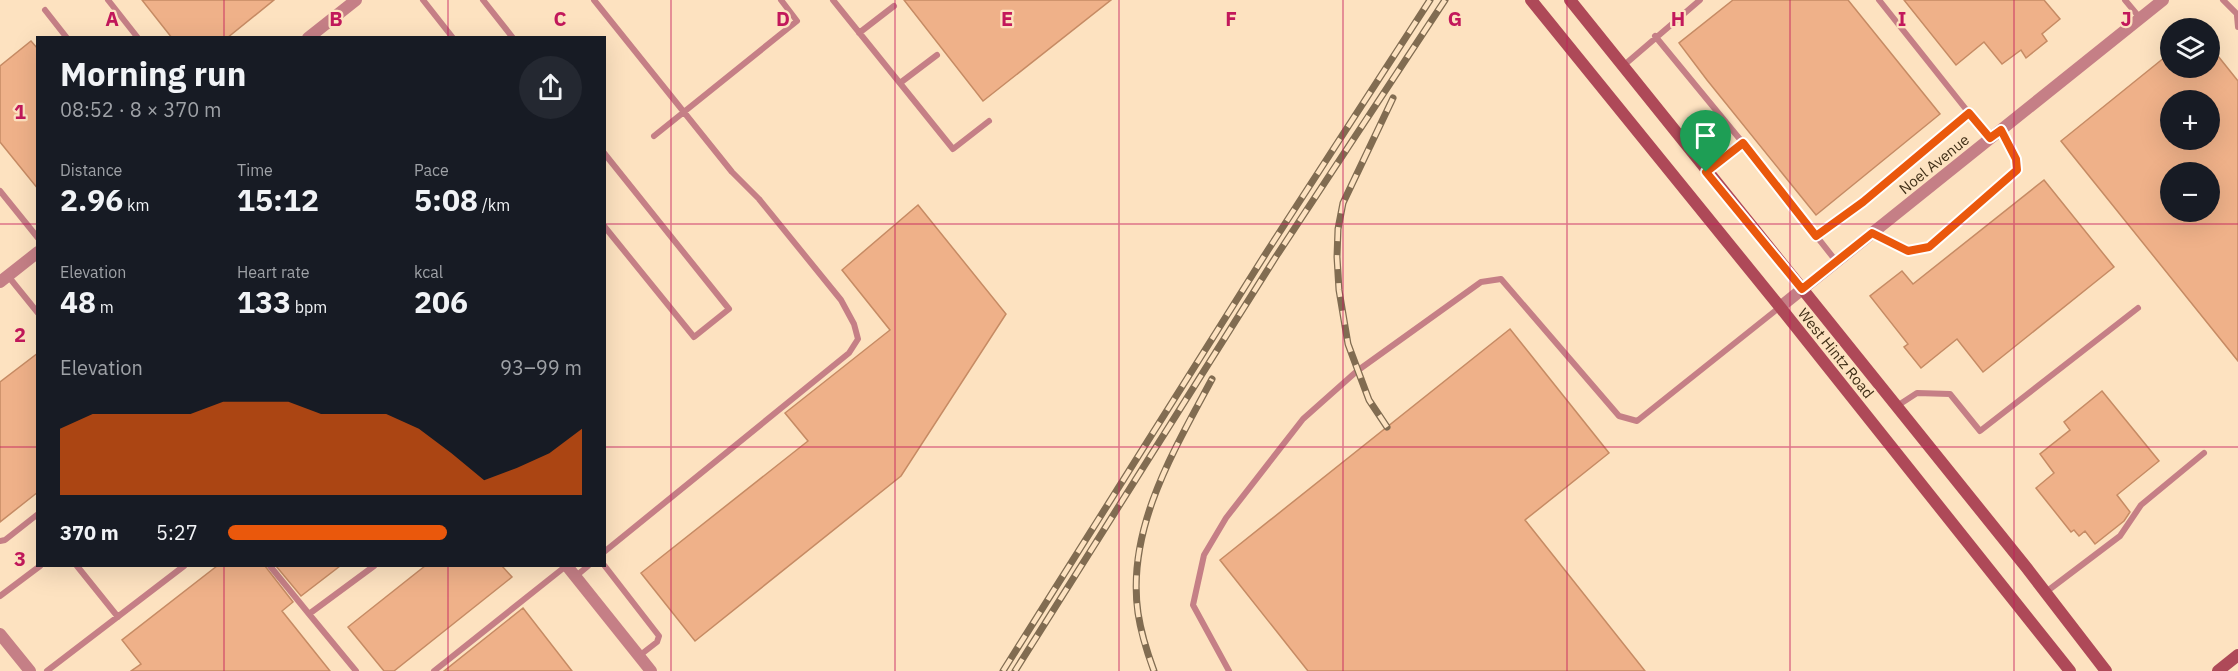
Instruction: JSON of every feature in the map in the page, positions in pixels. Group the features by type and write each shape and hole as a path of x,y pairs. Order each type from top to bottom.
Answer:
{"main road":[{"name":"West Hintz Road","path":"1531,0 1780,307 2070,671"},
{"name":"West Hintz Road","path":"1570,0 2046,592 2106,671"},
{"path":"2218,671 2238,655"}],"street":[{"path":"311,36 356,0"},
{"name":"Noel Avenue","path":"1780,307 2163,0"},
{"path":"4,279 36,254"},
{"path":"567,567 651,671"},
{"path":"0,634 30,671"}],"lane":[{"path":"108,0 136,36"},
{"path":"423,0 451,36"},
{"path":"483,0 511,36"},
{"path":"594,0 732,172 759,199 841,300 854,324 858,339 849,353 606,550"},
{"path":"654,136 797,21 780,0"},
{"path":"833,0 953,149 989,122"},
{"path":"1623,66 1655,36 1700,0"},
{"path":"1872,233 1908,251 1929,247 2017,170 2016,159 1996,134 1969,113 1879,0"},
{"path":"2125,0 2140,18"},
{"path":"2223,0 2238,16 2238,27"},
{"path":"859,33 894,6"},
{"path":"45,10 65,36"},
{"path":"1655,36 1836,261"},
{"path":"900,83 936,55"},
{"path":"1816,236 1863,202 1969,113"},
{"path":"1706,172 1743,143"},
{"path":"606,155 729,309 694,337 606,228"},
{"path":"0,191 36,236"},
{"path":"4,279 36,311"},
{"path":"1229,671 1193,605 1204,555 1226,518 1303,419 1357,371 1481,282 1501,279 1618,416 1636,421 1780,307"},
{"path":"1897,407 1917,393 1950,394 1980,431 2138,308"},
{"path":"2046,592 2120,536 2141,505 2204,453"},
{"path":"0,541 5,540 36,516"},
{"path":"0,596 39,567"},
{"path":"78,567 118,617"},
{"path":"47,671 183,567"},
{"path":"271,567 356,671"},
{"path":"309,614 373,567"},
{"path":"434,671 565,567"},
{"path":"576,576 587,567"},
{"path":"606,567 659,636 657,642 639,656"}],"building":[{"path":"142,0 274,0 229,36 170,36"},
{"path":"904,0 1111,0 983,101"},
{"path":"1733,0 1848,0 1940,114 1816,215 1679,43"},
{"path":"1904,0 2044,0 2060,19 2042,34 2047,41 2026,58 2021,50 2002,64 1984,42 1956,65"},
{"path":"31,41 36,47 36,187 0,142 0,66"},
{"path":"2220,58 2238,81 2238,361 2061,141 2160,61 2160,78 2220,78"},
{"path":"2044,180 2114,267 1983,372 1957,339 1921,368 1904,347 1908,344 1870,296 1902,271 1913,284"},
{"path":"918,205 1006,314 901,476 695,641 641,573 808,441 785,413 890,330 842,270"},
{"path":"1510,329 1609,453 1525,520 1645,671 1308,671 1220,560"},
{"path":"36,355 36,494 0,522 0,382"},
{"path":"2102,391 2159,461 2117,495 2130,512 2124,521 2095,544 2085,531 2079,536 2074,530 2071,532 2036,488 2054,473 2040,454 2070,430 2064,422"},
{"path":"216,567 266,567 293,602 282,611 330,671 131,671 141,664 122,640"},
{"path":"277,567 339,567 301,596"},
{"path":"424,567 503,567 512,577 394,671 384,671 348,627"},
{"path":"523,608 572,671 444,671"}],"railway":[{"path":"1003,671 1268,250 1430,0"},
{"path":"1015,671 1277,255 1445,0"},
{"path":"1387,427 1369,400 1348,344 1339,290 1337,257 1338,229 1343,203 1393,98"},
{"path":"1154,671 1138,613 1136,582 1139,551 1156,491 1212,379"}],"route":[{"path":"1969,113 1990,138 2001,130 2016,159 2017,170 1929,247 1908,251 1872,233 1802,289 1706,172 1743,143 1816,236 1863,202 1969,113"}]}
